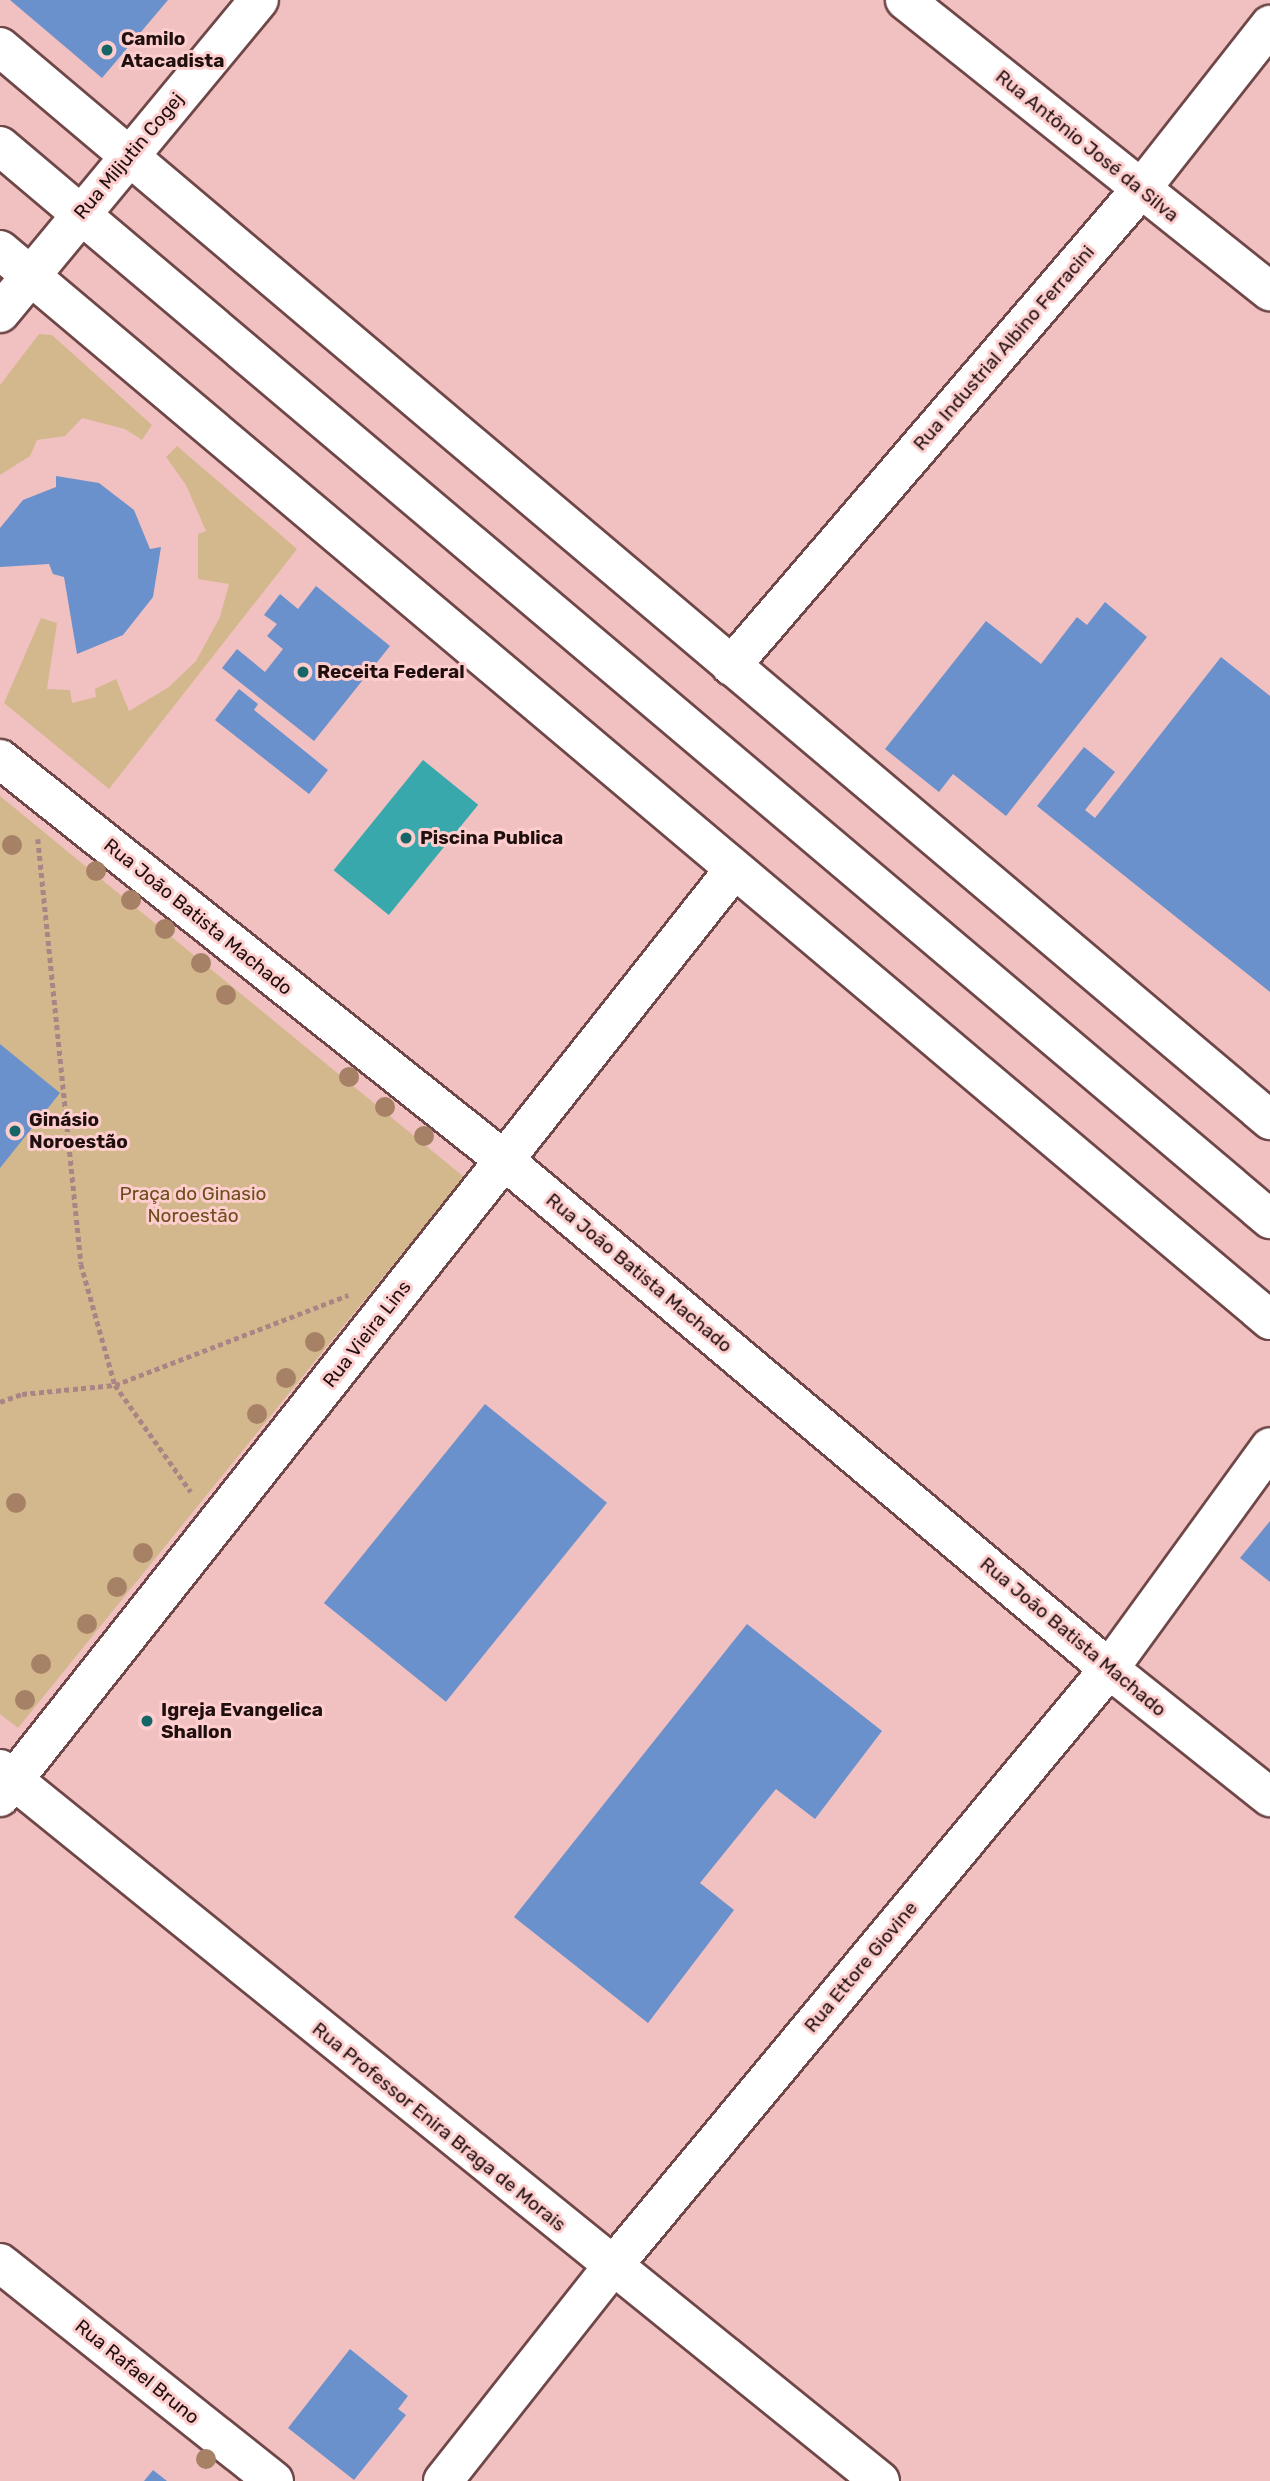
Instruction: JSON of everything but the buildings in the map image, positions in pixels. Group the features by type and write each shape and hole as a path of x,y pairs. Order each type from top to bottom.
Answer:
{"street":[{"name":"Rua Miljutin Cogej","path":"0,313 259,0"},
{"name":"Rua Antônio José da Silva","path":"905,0 1270,291"},
{"name":"Rua Industrial Albino Ferracini","path":"731,666 1141,189 1270,25"},
{"path":"0,47 1270,1120"},
{"path":"0,146 1270,1219"},
{"path":"0,250 733,871 1270,1320"},
{"name":"Rua João Batista Machado","path":"0,759 504,1160 1109,1668 1270,1797"},
{"name":"Rua Vieira Lins","path":"4,1782 223,1516 733,871"},
{"name":"Rua Ettore Giovine","path":"443,2481 612,2267 1109,1668 1270,1447"},
{"name":"Rua Professor Enira Braga de Morais","path":"4,1782 880,2481"},
{"name":"Rua Rafael Bruno","path":"0,2263 274,2481"}],"path":[{"path":"59,806 38,837 81,1264 115,1385 190,1491 223,1516"},
{"path":"0,1402 22,1394 115,1385 352,1293 382,1315"}],"green space":[{"path":"39,334 52,335 152,425 142,440 125,429 82,418 65,436 37,440 30,456 0,475 0,385"},
{"path":"177,446 297,549 109,789 4,703 41,618 57,623 47,689 70,690 72,703 96,697 95,689 116,679 129,711 169,687 196,661 220,617 229,584 198,579 198,534 206,531 186,485 166,457"},
{"name":"Praça do Ginasio Noroestão","path":"0,796 464,1177 18,1728 0,1714"}],"water":[{"name":"Piscina Publica","path":"423,760 478,805 389,915 334,870"}],"place":[{"name":"Camilo Atacadista","path":"107,50"},
{"name":"Receita Federal","path":"303,672"},
{"name":"Piscina Publica","path":"406,838"},
{"name":"Ginásio Noroestão","path":"15,1131"},
{"name":"Igreja Evangelica Shallon","path":"147,1721"}]}
